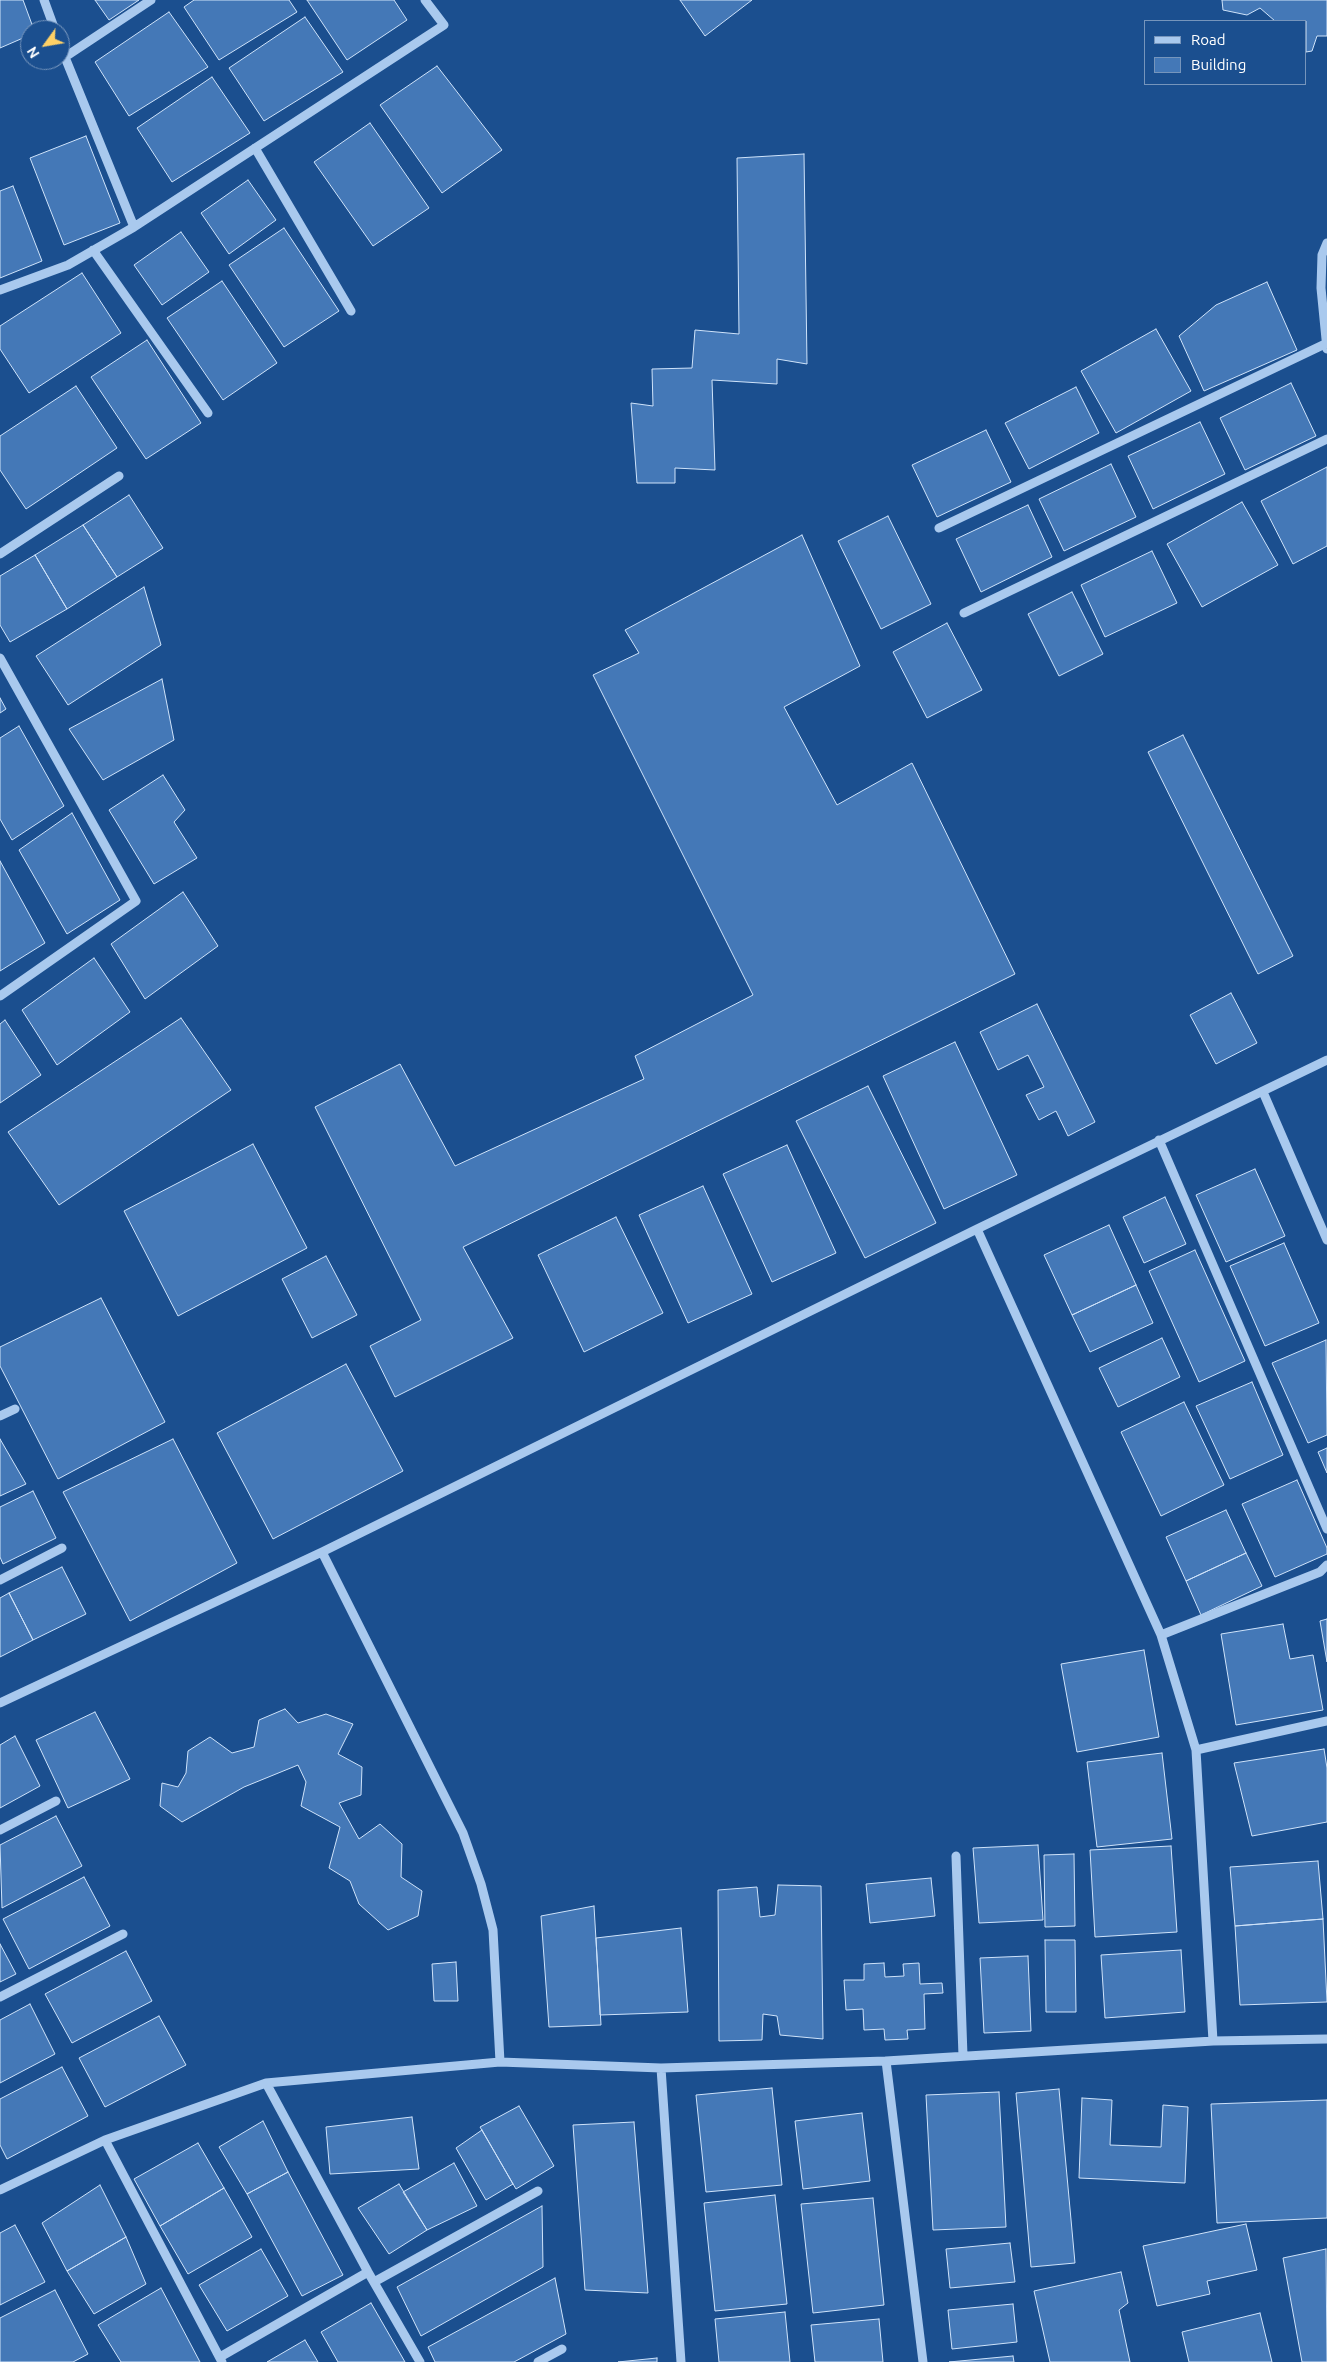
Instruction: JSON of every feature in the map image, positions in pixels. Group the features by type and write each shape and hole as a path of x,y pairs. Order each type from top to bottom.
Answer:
{"street":[{"path":"44,0 51,20"},
{"path":"70,53 151,0"},
{"path":"0,290 68,265 134,227 444,25 425,0"},
{"path":"69,70 134,227"},
{"path":"255,148 351,311"},
{"path":"939,528 1326,345 1321,288 1322,255 1327,243"},
{"path":"93,250 208,413"},
{"path":"964,613 1327,439"},
{"path":"0,554 119,476"},
{"path":"0,658 136,901 0,996"},
{"path":"0,1703 322,1552 1158,1140 1263,1092 1327,1060"},
{"path":"1263,1092 1327,1240"},
{"path":"1158,1140 1327,1529"},
{"path":"977,1229 1162,1635 1196,1750 1214,2041"},
{"path":"0,1416 15,1409"},
{"path":"0,1580 62,1548"},
{"path":"322,1552 463,1833 481,1884 493,1930 500,2062"},
{"path":"1162,1635 1320,1572 1327,1565"},
{"path":"1196,1750 1327,1721"},
{"path":"0,1830 56,1801"},
{"path":"956,1856 963,2056"},
{"path":"0,1997 123,1934"},
{"path":"0,2190 105,2140 266,2083 500,2062 661,2068 886,2061 1214,2041 1327,2039"},
{"path":"886,2061 923,2362"},
{"path":"661,2068 681,2362"},
{"path":"266,2083 368,2272 420,2362"},
{"path":"105,2140 221,2360 368,2272"},
{"path":"374,2282 538,2191"},
{"path":"538,2362 562,2349"}],"building":[{"path":"0,0 23,0 30,20 20,20 20,39 0,48"},
{"path":"95,0 139,0 109,20"},
{"path":"194,0 289,0 297,12 219,60 184,7"},
{"path":"307,0 394,0 407,20 347,60"},
{"path":"680,0 752,0 705,36"},
{"path":"1222,0 1327,0 1327,36 1317,36 1312,51 1307,52 1307,20 1274,20 1260,8 1247,15 1223,10"},
{"path":"169,12 208,67 129,116 95,62"},
{"path":"305,17 343,72 264,121 229,68"},
{"path":"437,66 502,150 442,193 380,105"},
{"path":"212,77 250,133 172,182 137,128"},
{"path":"370,123 429,208 373,246 314,162"},
{"path":"86,136 120,223 64,245 30,158"},
{"path":"804,154 807,364 777,359 777,384 712,380 715,470 675,468 675,483 637,483 631,403 653,406 652,369 692,368 695,330 739,334 737,158"},
{"path":"248,180 276,220 229,254 201,213"},
{"path":"13,186 42,261 0,278 0,191"},
{"path":"284,228 339,311 284,347 229,265"},
{"path":"181,232 209,272 162,305 134,265"},
{"path":"82,273 121,333 29,393 0,349 0,326"},
{"path":"222,281 277,363 223,400 167,318"},
{"path":"1267,282 1297,350 1204,391 1179,336 1216,305"},
{"path":"1156,329 1191,391 1116,433 1081,371"},
{"path":"147,340 201,423 146,459 91,377"},
{"path":"1291,383 1316,436 1245,470 1220,418"},
{"path":"76,386 117,448 26,509 0,470 0,436"},
{"path":"1076,387 1099,433 1029,469 1005,423"},
{"path":"1200,422 1225,474 1153,509 1128,456"},
{"path":"986,430 1011,482 937,517 912,465"},
{"path":"1111,464 1136,517 1064,551 1039,499"},
{"path":"1327,467 1327,546 1293,564 1261,501"},
{"path":"129,495 163,548 117,577 83,525"},
{"path":"1242,502 1278,565 1202,607 1167,544"},
{"path":"1028,505 1052,557 981,592 956,539"},
{"path":"888,516 931,604 881,629 838,541"},
{"path":"83,525 117,577 67,609 35,555"},
{"path":"802,535 860,666 784,707 837,805 912,763 1015,974 463,1247 513,1338 395,1397 370,1346 421,1320 315,1107 400,1064 455,1166 644,1079 635,1056 753,995 593,675 639,653 625,630"},
{"path":"1152,551 1177,603 1105,637 1081,585"},
{"path":"35,555 67,609 10,642 0,625 0,576"},
{"path":"144,587 161,645 68,705 36,656"},
{"path":"1072,592 1103,654 1059,676 1028,614"},
{"path":"947,623 982,690 927,718 893,652"},
{"path":"162,679 174,740 103,780 69,729"},
{"path":"0,698 6,709 0,713"},
{"path":"19,726 64,806 12,840 0,819 0,738"},
{"path":"1183,735 1293,956 1258,974 1148,752"},
{"path":"163,775 185,810 174,822 197,858 154,884 109,810"},
{"path":"72,813 120,900 67,934 19,850"},
{"path":"0,861 45,943 0,971"},
{"path":"183,892 218,946 145,999 111,944"},
{"path":"94,958 130,1012 57,1065 22,1010"},
{"path":"1231,993 1257,1043 1216,1064 1190,1015"},
{"path":"1037,1004 1095,1122 1068,1136 1056,1111 1039,1120 1026,1095 1044,1087 1028,1055 998,1070 980,1032"},
{"path":"181,1018 231,1090 59,1205 8,1132"},
{"path":"5,1020 41,1075 0,1103 0,1024"},
{"path":"955,1042 1017,1175 944,1209 883,1076"},
{"path":"868,1086 936,1223 865,1258 796,1121"},
{"path":"253,1144 307,1248 178,1316 124,1211"},
{"path":"787,1145 836,1253 772,1282 723,1174"},
{"path":"1255,1169 1285,1236 1226,1262 1196,1195"},
{"path":"703,1186 752,1294 688,1323 639,1215"},
{"path":"1165,1197 1186,1244 1144,1263 1123,1217"},
{"path":"616,1217 663,1313 584,1352 538,1255"},
{"path":"1109,1225 1136,1285 1072,1315 1044,1255"},
{"path":"1284,1243 1319,1323 1265,1346 1230,1266"},
{"path":"1195,1250 1245,1361 1199,1382 1149,1271"},
{"path":"326,1256 357,1315 312,1338 282,1279"},
{"path":"1136,1285 1153,1323 1090,1352 1072,1315"},
{"path":"101,1298 165,1422 58,1479 0,1366 0,1347"},
{"path":"1162,1338 1180,1377 1118,1407 1099,1368"},
{"path":"1326,1340 1327,1435 1308,1443 1272,1363"},
{"path":"346,1364 403,1471 273,1539 217,1433"},
{"path":"1252,1382 1283,1455 1230,1479 1196,1406"},
{"path":"1184,1402 1224,1485 1161,1516 1121,1432"},
{"path":"0,1439 26,1484 0,1496"},
{"path":"173,1439 237,1563 130,1621 63,1492"},
{"path":"1327,1448 1327,1473 1318,1452"},
{"path":"1297,1480 1327,1548 1327,1554 1275,1577 1242,1504"},
{"path":"33,1491 56,1538 3,1564 0,1557 0,1507"},
{"path":"1226,1510 1246,1553 1186,1581 1166,1537"},
{"path":"1246,1553 1262,1586 1201,1615 1186,1581"},
{"path":"62,1567 86,1614 33,1640 9,1593"},
{"path":"9,1593 33,1640 0,1657 0,1598"},
{"path":"1327,1619 1327,1662 1320,1621"},
{"path":"1283,1624 1290,1659 1313,1655 1323,1710 1236,1725 1221,1634"},
{"path":"1144,1650 1159,1737 1077,1752 1061,1664"},
{"path":"285,1709 298,1723 326,1714 353,1724 338,1754 362,1767 361,1795 339,1803 359,1839 380,1824 402,1844 401,1877 422,1891 418,1916 388,1930 359,1904 350,1881 329,1868 340,1827 301,1806 306,1782 298,1765 244,1787 182,1822 160,1806 162,1783 178,1787 186,1773 188,1751 210,1737 232,1753 254,1747 259,1720"},
{"path":"95,1712 130,1779 68,1808 36,1740"},
{"path":"15,1736 40,1786 0,1808 0,1745"},
{"path":"1324,1749 1327,1768 1327,1822 1252,1836 1234,1763"},
{"path":"1162,1753 1172,1839 1097,1847 1087,1762"},
{"path":"56,1816 82,1866 2,1908 0,1845"},
{"path":"1038,1845 1043,1920 979,1923 973,1848"},
{"path":"1171,1846 1177,1932 1095,1937 1090,1850"},
{"path":"1074,1854 1075,1926 1045,1927 1044,1855"},
{"path":"1318,1861 1323,1919 1235,1926 1230,1867"},
{"path":"84,1877 110,1926 29,1969 3,1919"},
{"path":"931,1878 935,1916 870,1923 866,1884"},
{"path":"778,1885 821,1886 823,2039 780,2035 777,2016 763,2014 762,2040 719,2041 718,1890 757,1887 760,1917 775,1915"},
{"path":"594,1906 601,2025 549,2027 541,1916"},
{"path":"1323,1919 1327,2002 1240,2005 1235,1926"},
{"path":"681,1928 688,2012 600,2015 596,1938"},
{"path":"1045,1940 1075,1940 1076,2012 1046,2012"},
{"path":"0,1944 16,1974 0,1982"},
{"path":"1181,1950 1185,2012 1105,2018 1101,1955"},
{"path":"126,1951 152,2001 72,2043 45,1994"},
{"path":"1028,1956 1031,2031 984,2033 980,1958"},
{"path":"456,1962 458,2001 434,2001 432,1964"},
{"path":"884,1963 885,1977 904,1976 903,1964 919,1963 920,1984 942,1983 943,1993 924,1994 925,2029 907,2030 908,2039 885,2040 884,2029 864,2030 863,2009 846,2010 844,1980 864,1980 864,1964"},
{"path":"30,2004 55,2054 0,2083 0,2020"},
{"path":"159,2016 186,2065 105,2107 79,2058"},
{"path":"62,2067 88,2116 7,2159 0,2145 0,2099"},
{"path":"772,2088 782,2185 706,2192 696,2095"},
{"path":"1059,2089 1075,2263 1031,2267 1016,2093"},
{"path":"999,2092 1006,2227 933,2230 926,2095"},
{"path":"1082,2098 1112,2100 1110,2145 1161,2147 1163,2105 1188,2107 1185,2183 1079,2178"},
{"path":"1327,2100 1327,2218 1217,2223 1211,2104"},
{"path":"519,2106 554,2166 516,2189 480,2127"},
{"path":"862,2113 870,2181 803,2189 795,2121"},
{"path":"412,2117 419,2169 330,2174 326,2127"},
{"path":"263,2121 288,2172 247,2194 219,2147"},
{"path":"634,2122 648,2293 585,2290 573,2125"},
{"path":"482,2130 513,2184 486,2200 456,2148"},
{"path":"198,2143 224,2188 160,2226 134,2179"},
{"path":"454,2163 477,2206 427,2230 403,2192"},
{"path":"288,2172 343,2275 302,2296 247,2194"},
{"path":"399,2184 427,2230 389,2254 358,2208"},
{"path":"100,2185 126,2237 67,2271 42,2223"},
{"path":"224,2188 252,2237 188,2274 160,2226"},
{"path":"775,2195 787,2304 715,2311 704,2203"},
{"path":"873,2198 884,2305 813,2313 801,2204"},
{"path":"542,2206 543,2267 421,2336 397,2287"},
{"path":"1246,2224 1257,2270 1207,2281 1210,2294 1157,2306 1143,2246"},
{"path":"15,2225 45,2282 0,2305 0,2233"},
{"path":"126,2237 146,2284 94,2314 67,2271"},
{"path":"1010,2243 1015,2282 950,2288 946,2249"},
{"path":"261,2249 288,2296 227,2331 199,2285"},
{"path":"1326,2249 1327,2362 1302,2362 1283,2258"},
{"path":"1121,2272 1128,2303 1119,2310 1130,2362 1050,2362 1034,2291"},
{"path":"555,2278 566,2334 514,2362 435,2362 428,2347"},
{"path":"161,2288 200,2362 121,2362 98,2325"},
{"path":"55,2290 88,2354 73,2362 0,2362 0,2318"},
{"path":"371,2303 405,2362 338,2362 321,2332"},
{"path":"1013,2304 1017,2342 952,2349 948,2310"},
{"path":"785,2312 790,2362 719,2362 715,2319"},
{"path":"1260,2313 1272,2362 1189,2362 1182,2332"},
{"path":"879,2319 883,2362 815,2362 811,2325"},
{"path":"305,2340 318,2362 267,2362"},
{"path":"1013,2356 1014,2362 949,2362"},
{"path":"657,2358 657,2362 618,2362"}]}
